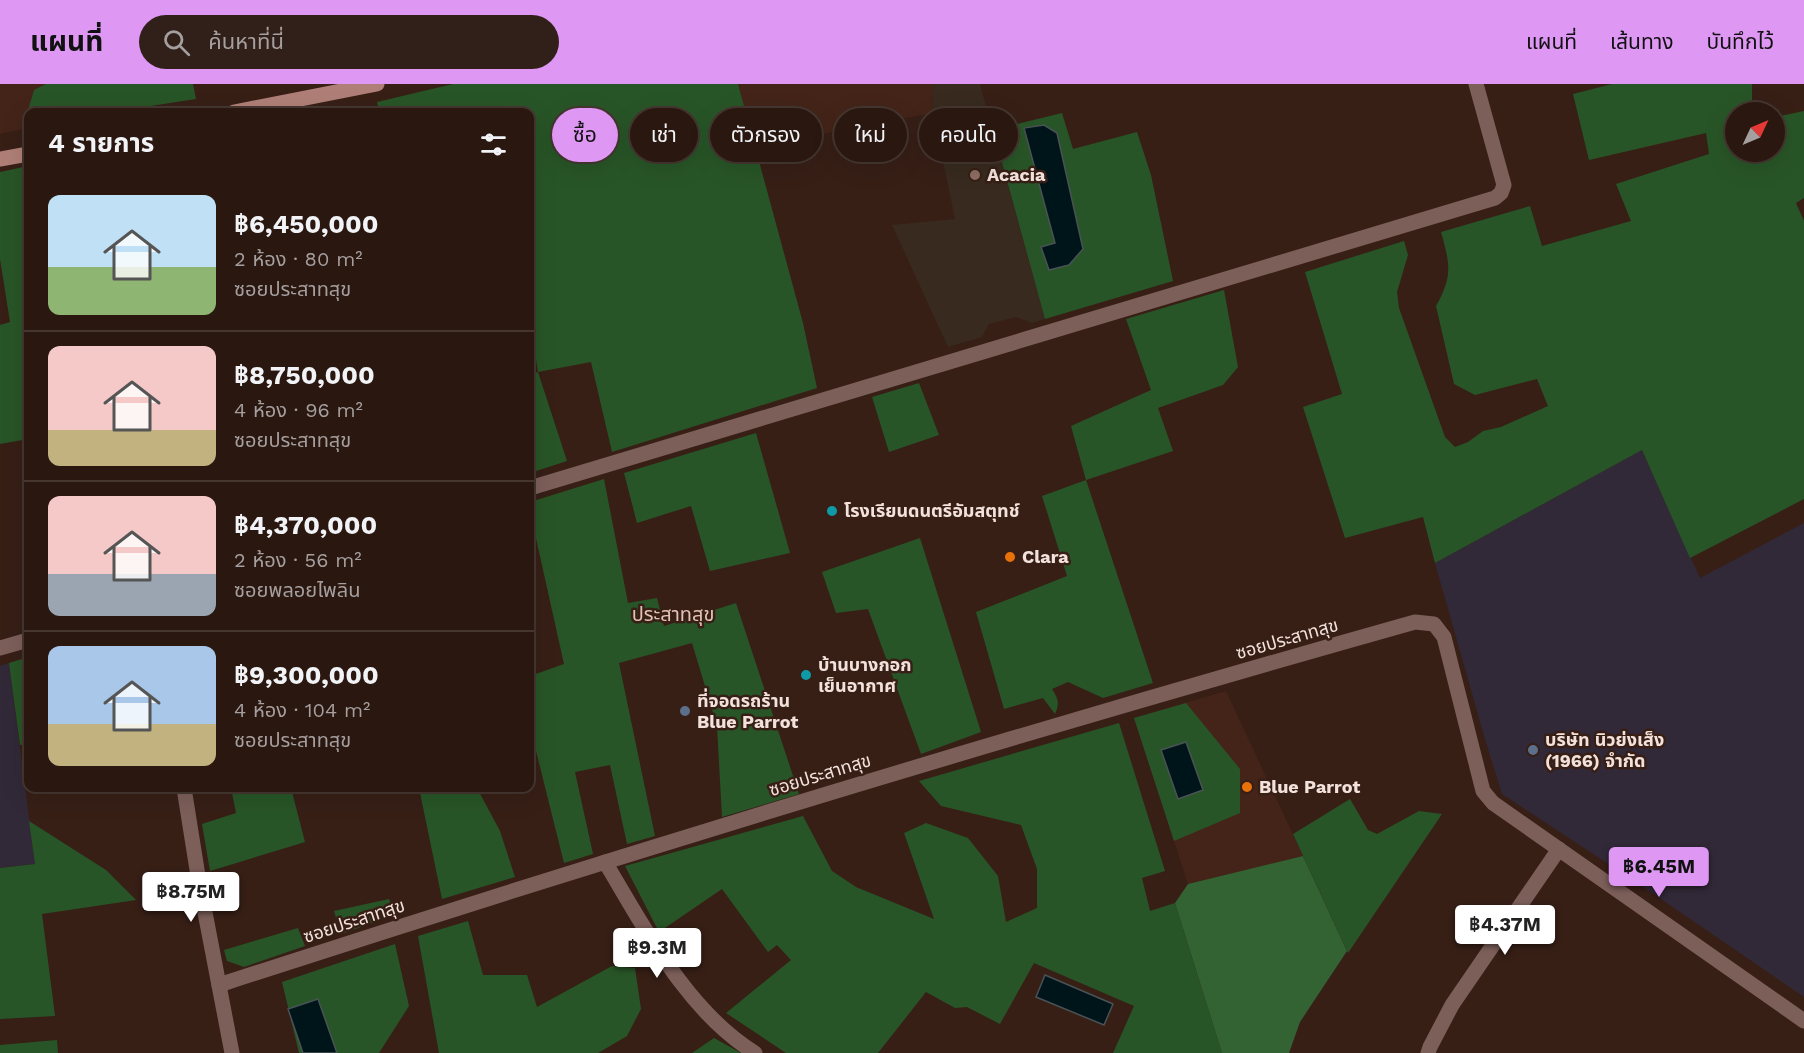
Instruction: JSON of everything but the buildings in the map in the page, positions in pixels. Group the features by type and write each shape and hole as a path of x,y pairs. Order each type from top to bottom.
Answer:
{"street":[{"path":"254,108 377,84"},
{"path":"534,487 1495,198 1501,193 1504,185 1476,84"},
{"path":"0,159 24,154"},
{"name":"ซอยประสาทสุข","path":"219,985 403,925 948,757 1415,622 1434,624 1444,638 1484,791 1493,803 1804,1021"},
{"path":"0,648 24,641"},
{"path":"185,792 198,876 232,1053"},
{"path":"1428,1053 1452,1005 1559,849"},
{"path":"605,862 668,966 712,1018 742,1045 755,1053"}],"shaded area":[{"path":"0,84 121,84 113,108 24,108 24,129 0,134"},
{"path":"737,84 932,84 933,108 919,108 919,116 907,118 907,108 834,108 834,132 822,134 822,108 743,108"},
{"name":"Acacia","path":"932,84 980,84 987,108 933,108"},
{"path":"1044,125 1057,133 1083,249 1069,265 1049,270 1041,247 1055,243 1024,128"},
{"name":"Acacia","path":"943,162 1002,162 1045,319 1032,323 1016,317 989,324 982,337 948,347 892,225 955,219"},
{"path":"1642,450 1700,578 1804,523 1804,997 1502,794 1485,739 1435,563"},
{"path":"9,663 35,864 0,868 0,666"},
{"path":"1226,691 1303,856 1188,884 1134,718"},
{"path":"1186,742 1203,790 1178,799 1161,750"},
{"path":"1045,975 1113,1004 1104,1025 1036,997"},
{"path":"318,999 337,1053 303,1053 288,1009"}],"green space":[{"path":"46,84 193,84 196,99 138,108 29,108 34,90"},
{"path":"453,84 738,84 745,108 710,108 710,162 759,162 803,323 817,388 612,452 591,362 538,372 534,347 534,108 378,108 377,102"},
{"path":"1612,84 1752,84 1752,102 1725,102 1725,162 1785,162 1785,115 1804,111 1804,198 1796,203 1804,221 1804,499 1690,558 1642,450 1435,563 1423,517 1345,538 1303,407 1342,394 1305,272 1404,241 1408,255 1397,292 1399,308 1445,437 1455,447 1468,442 1483,431 1501,427 1548,406 1537,379 1475,395 1454,384 1436,306 1445,286 1448,270 1441,232 1530,206 1542,246 1631,221 1616,184 1709,154 1706,133 1589,160 1573,94"},
{"path":"1062,113 1073,149 1137,132 1151,175 1173,281 1045,319 1002,162 1018,162 1018,124","holes":["1044,125 1057,133 1083,249 1041,248 1056,243 1024,128"]},
{"path":"24,167 24,440 0,444 0,325 10,322 0,259 0,172"},
{"path":"1224,290 1238,367 1223,385 1158,408 1173,451 1086,480 1071,426 1151,390 1126,319"},
{"path":"538,372 567,461 534,472 534,373"},
{"path":"919,383 939,435 889,452 872,397"},
{"path":"756,433 790,553 710,571 691,506 637,523 624,473"},
{"path":"604,479 628,603 657,598 664,626 736,603 799,794 722,817 717,726 692,643 619,663 655,836 627,844 610,765 575,772 593,854 564,863 534,743 534,675 564,664 534,534 534,501"},
{"path":"1086,480 1153,683 1103,698 1068,682 1052,689 1058,701 1055,714 1043,698 1004,709 976,612 1067,576 1042,496"},
{"path":"920,538 981,732 921,754 868,609 836,613 822,572"},
{"path":"24,658 24,744 20,745 9,663"},
{"path":"1186,703 1240,769 1240,813 1174,841 1134,718"},
{"path":"1119,723 1165,871 1142,878 1150,911 1175,903 1222,1053 1113,1053 1134,1006 1034,963 1000,1024 967,1007 955,1008 926,992 878,1053 786,1053 726,1013 791,960 777,945 768,952 722,889 659,932 625,866 803,816 832,871 856,887 934,919 904,833 926,823 968,838 998,876 1006,922 1037,908 1037,869 1021,825 941,806 919,781"},
{"path":"232,792 292,792 305,842 210,871 202,824 236,813"},
{"path":"420,792 479,792 500,831 515,877 442,899"},
{"path":"1350,799 1368,830 1377,834 1419,811 1442,814 1348,953 1293,834"},
{"path":"29,821 106,870 136,900 42,914 55,1016 0,1019 0,868 35,864"},
{"path":"1303,856 1347,951 1300,1022 1289,1053 1222,1053 1175,903 1188,884"},
{"path":"389,899 395,915 341,934 334,911"},
{"path":"468,921 483,975 527,975 537,1007 612,966 635,968 641,1009 627,1036 598,1053 439,1053 418,936"},
{"path":"298,928 305,946 244,967 227,961 224,950"},
{"path":"395,944 409,1006 379,1053 299,1053 282,982"},
{"path":"714,1038 741,1053 692,1053"},
{"path":"57,1040 58,1053 0,1053 0,1045"}],"place":[{"name":"Acacia","path":"975,175"},
{"name":"โรงเรียนดนตรีอัมสตุทช์","path":"832,511"},
{"name":"Clara","path":"1010,557"},
{"name":"บ้านบางกอก เย็นอากาศ","path":"806,675"},
{"name":"ที่จอดรถร้าน Blue Parrot","path":"685,711"},
{"name":"บริษัท นิวย่งเส็ง (1966) จำกัด","path":"1533,750"},
{"name":"Blue Parrot","path":"1247,787"}],"district":[{"name":"ประสาทสุข","path":"673,614"}]}
